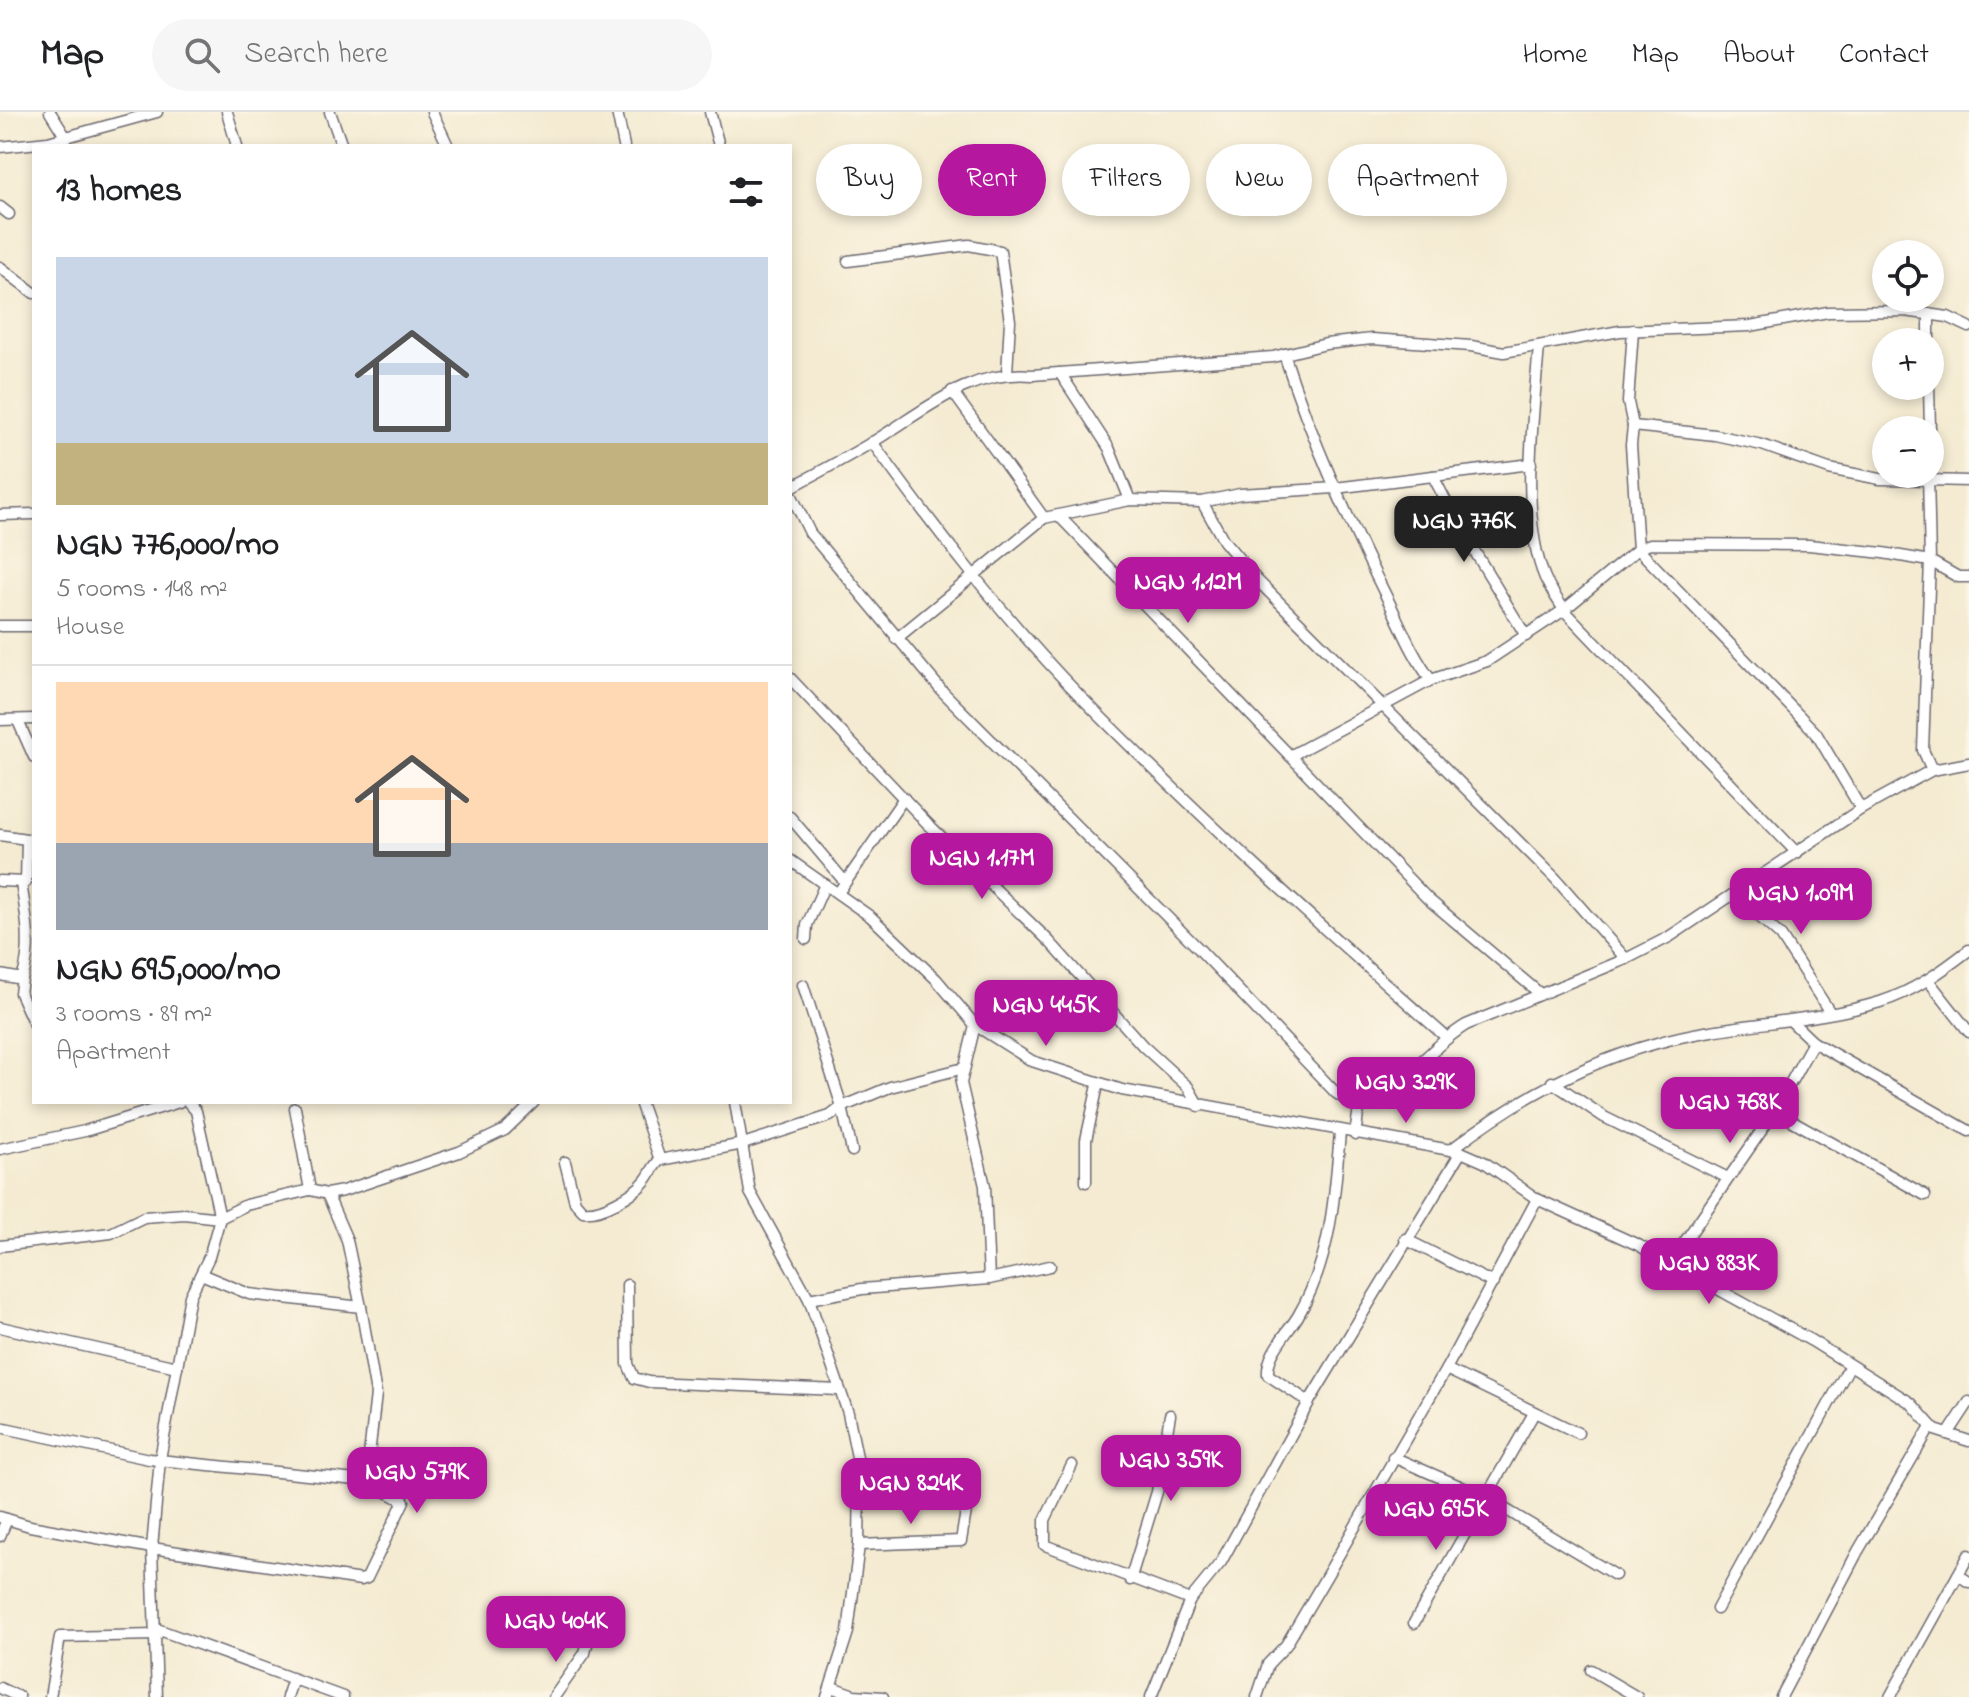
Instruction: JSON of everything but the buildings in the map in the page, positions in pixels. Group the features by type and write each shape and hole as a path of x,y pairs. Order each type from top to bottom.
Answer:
{"street":[{"path":"50,112 65,136"},
{"path":"35,144 157,112"},
{"path":"227,112 236,144"},
{"path":"330,112 341,144"},
{"path":"432,112 447,144"},
{"path":"617,112 624,144"},
{"path":"710,112 718,144"},
{"path":"0,147 32,145"},
{"path":"848,261 969,245 1000,251 1010,321 1007,373"},
{"path":"0,267 32,291"},
{"path":"792,489 952,391 1007,373 1060,373 1284,354 1372,339 1471,346 1504,352 1633,330 1735,327 1828,312 1929,314 1948,317 1969,327"},
{"path":"1929,314 1929,328"},
{"path":"1633,330 1628,402 1633,426 1631,445 1638,549 1816,733 1861,809"},
{"path":"1539,346 1531,464 1537,545 1545,578 1564,610 1797,853"},
{"path":"1284,354 1314,445 1416,661 1431,680"},
{"path":"1060,373 1109,448 1125,481 1130,500"},
{"path":"952,391 1044,518"},
{"path":"1633,426 1684,429 1762,445 1829,469 1872,477"},
{"path":"872,442 976,576 1078,693 1330,935 1446,1037"},
{"path":"896,639 1044,518 1061,518 1072,512 1130,500 1202,502 1240,494 1335,488 1531,464"},
{"path":"1433,476 1455,519 1526,636"},
{"path":"1944,479 1969,481"},
{"path":"1928,488 1930,561 1923,750 1932,770"},
{"path":"792,494 810,533 896,639 1336,1093 1359,1108"},
{"path":"1202,502 1224,541 1256,579 1555,878 1626,959"},
{"path":"0,515 32,514"},
{"path":"1061,518 1428,899 1538,992"},
{"path":"1290,756 1431,680 1487,661 1564,610 1638,549 1650,544 1809,545 1930,561 1958,577 1969,577"},
{"path":"1,623 32,626"},
{"path":"792,680 904,798 1049,941 1143,1046 1188,1087 1199,1106"},
{"path":"0,720 32,719"},
{"path":"18,721 32,752"},
{"path":"1355,1135 1359,1108 1383,1093 1446,1037 1538,992 1626,959 1669,937 1861,809 1932,770 1969,763"},
{"path":"838,893 904,798"},
{"path":"792,819 845,882"},
{"path":"0,835 31,840 26,882 0,881"},
{"path":"792,861 871,917 936,979 975,1025 1032,1061 1098,1085 1355,1135 1456,1151 1484,1162 1537,1199 1670,1263 1812,1341 1911,1403 1931,1426 1969,1441"},
{"path":"21,883 28,945 20,993 32,1020"},
{"path":"806,939 807,925 825,884"},
{"path":"1735,895 1781,936 1829,1011"},
{"path":"1151,1697 1190,1600 1221,1562 1309,1402 1375,1296 1456,1151 1500,1112 1552,1082 1659,1042 1791,1021 1880,1002 1928,980 1969,950"},
{"path":"0,975 22,979"},
{"path":"1928,980 1969,1032"},
{"path":"803,985 842,1107 852,1151"},
{"path":"1791,1021 1813,1042 1969,1131"},
{"path":"975,1025 961,1083 985,1186 989,1279"},
{"path":"1670,1263 1775,1111 1813,1042"},
{"path":"565,1162 575,1202 583,1211 592,1213 637,1188 660,1160 743,1144 830,1116 842,1107 890,1087 964,1068"},
{"path":"1552,1082 1604,1117 1728,1178"},
{"path":"1086,1182 1086,1140 1098,1085"},
{"path":"0,1149 85,1131 173,1104"},
{"path":"157,1697 152,1548 160,1459 190,1296 220,1218 196,1111 190,1104"},
{"path":"0,1246 111,1233 154,1216 220,1218 246,1205 310,1190 327,1194 459,1152 505,1130 532,1104"},
{"path":"641,1104 660,1160"},
{"path":"735,1104 750,1192 809,1299 848,1413 860,1472 859,1545 848,1632 829,1692 883,1697"},
{"path":"295,1108 310,1190"},
{"path":"1775,1111 1925,1195"},
{"path":"1309,1402 1268,1375 1267,1364 1300,1313 1325,1253 1340,1132"},
{"path":"327,1194 347,1240 376,1394 366,1481"},
{"path":"1257,1697 1268,1664 1286,1645 1446,1369 1537,1199"},
{"path":"1405,1239 1493,1283"},
{"path":"809,1299 862,1289 989,1279 1050,1266"},
{"path":"201,1274 249,1294 361,1307"},
{"path":"627,1285 628,1364 634,1378 649,1382 839,1390"},
{"path":"0,1327 177,1367"},
{"path":"1717,1609 1849,1367"},
{"path":"1446,1369 1578,1433"},
{"path":"1948,1434 1969,1402"},
{"path":"1414,1623 1534,1413"},
{"path":"1130,1580 1157,1492 1170,1415"},
{"path":"1781,1697 1858,1551 1931,1426"},
{"path":"0,1427 160,1459 366,1481 404,1501 367,1578 361,1580 152,1548 4,1518 0,1536"},
{"path":"1393,1457 1485,1497 1615,1575"},
{"path":"1072,1465 1045,1520 1045,1545 1130,1580 1190,1600"},
{"path":"859,1545 961,1541 966,1511"},
{"path":"1890,1697 1969,1555"},
{"path":"1958,1575 1969,1582"},
{"path":"50,1697 60,1637 157,1632 343,1697"},
{"path":"554,1697 585,1653 590,1632"},
{"path":"1591,1670 1637,1697"},
{"path":"287,1697 293,1679"},
{"path":"0,1688 19,1697"}]}
